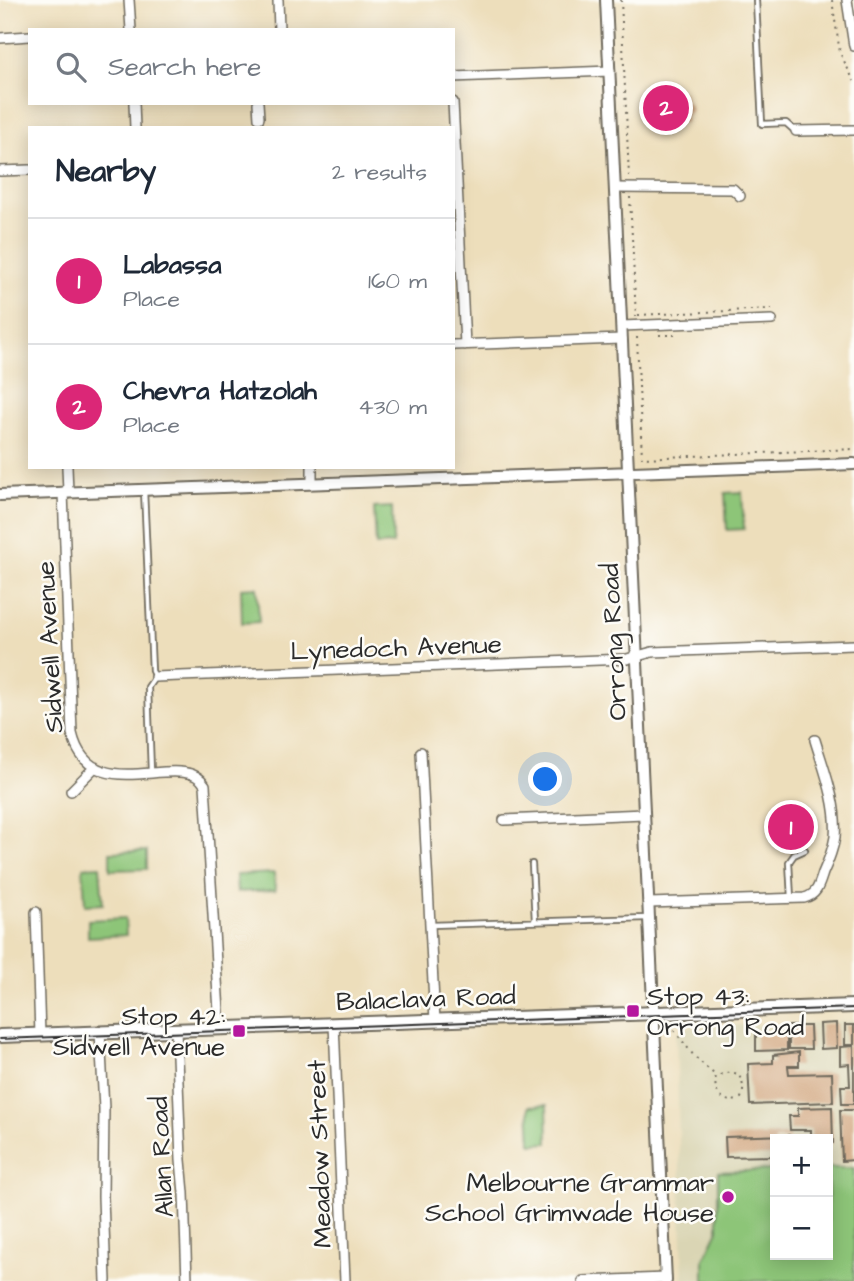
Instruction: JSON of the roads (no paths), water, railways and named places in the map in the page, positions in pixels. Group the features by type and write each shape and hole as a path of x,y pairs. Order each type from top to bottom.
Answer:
{"main road":[{"name":"Balaclava Road","path":"0,1036 854,1006"}],"street":[{"path":"129,0 131,28"},
{"path":"278,0 279,28"},
{"name":"Orrong Road","path":"606,0 666,1280"},
{"path":"847,0 854,46"},
{"path":"0,38 28,36"},
{"path":"455,77 610,71"},
{"path":"134,105 135,126"},
{"path":"258,105 260,118"},
{"path":"453,105 454,126"},
{"path":"796,131 854,130"},
{"path":"0,171 28,170"},
{"path":"455,184 465,345"},
{"path":"615,188 733,189 740,196"},
{"path":"622,326 772,320"},
{"path":"455,345 622,339"},
{"path":"0,495 854,464"},
{"name":"Sidwell Avenue","path":"67,469 72,733 81,754 95,767"},
{"path":"312,469 312,483"},
{"name":"Lynedoch Avenue","path":"155,677 627,659 652,652 854,645"},
{"path":"649,903 791,898 810,896 816,891 835,836 835,819 815,740"},
{"path":"421,752 435,1021"},
{"path":"71,792 95,767 122,774 191,773 199,777 205,785 220,1028"},
{"path":"504,820 644,814"},
{"path":"36,912 40,1035"},
{"name":"Meadow Street","path":"334,1024 345,1281"},
{"name":"Allan Road","path":"176,1030 187,1281"},
{"path":"100,1032 104,1109 106,1281"},
{"path":"583,1281 666,1280"}],"lane":[{"path":"756,0 762,124 786,123 796,131"},
{"path":"144,489 152,666 155,677 148,687 151,773"},
{"path":"791,898 789,862 793,855 806,850"},
{"path":"532,864 535,921"},
{"path":"430,925 650,918"}],"tram line":[{"path":"0,1039 854,1008"}],"place":[{"name":"Chevra Hatzolah","path":"666,108"},
{"name":"Labassa","path":"791,827"},
{"name":"Stop 43: Orrong Road","path":"633,1011"},
{"name":"Stop 42: Sidwell Avenue","path":"239,1031"},
{"name":"Melbourne Grammar School Grimwade House","path":"728,1197"}]}
